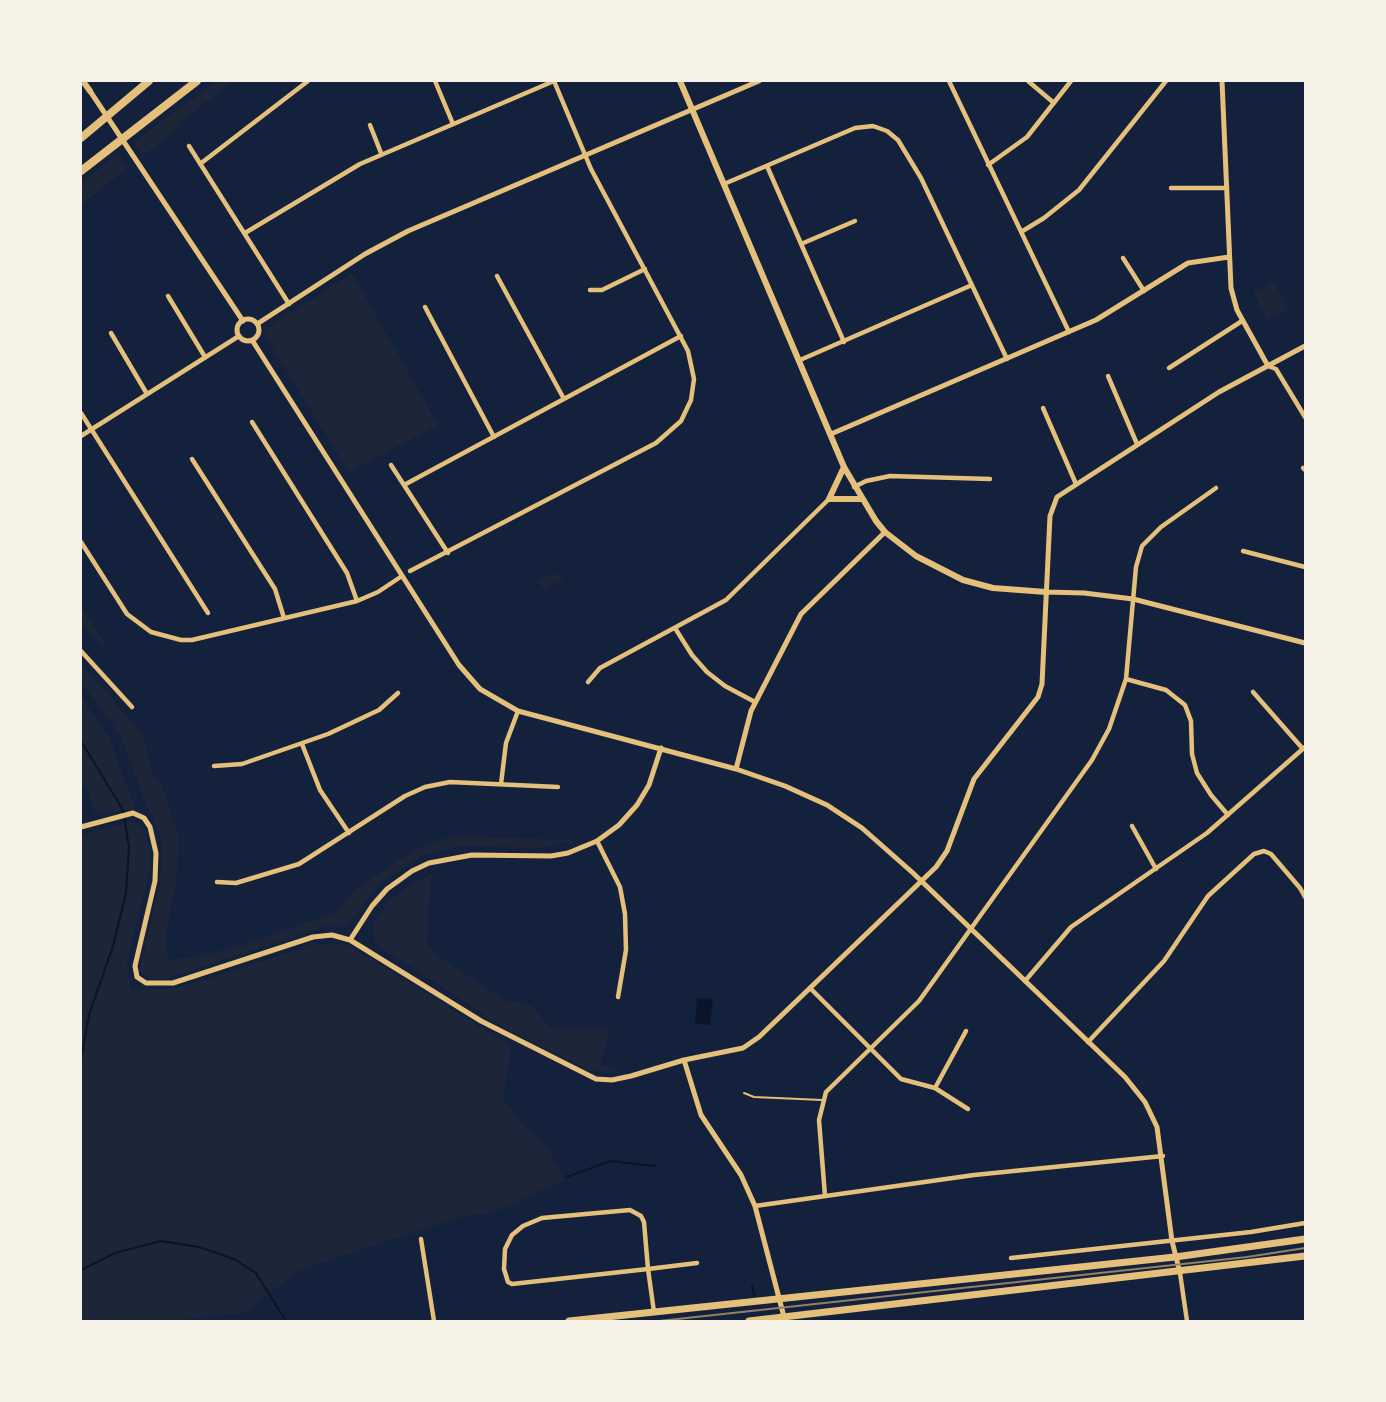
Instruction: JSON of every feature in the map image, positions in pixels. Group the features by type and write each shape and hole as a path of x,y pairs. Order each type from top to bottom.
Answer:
{"highway":[{"path":"81,138 149,81"},
{"path":"81,171 197,81"}],"main road":[{"path":"680,81 844,467 861,499 885,532 916,556 963,580 993,588 1046,592"},
{"path":"84,82 90,91"},
{"path":"844,467 830,499 861,499"},
{"path":"569,1321 1175,1257 1305,1239"},
{"path":"749,1321 785,1319 1180,1273 1305,1256"},
{"path":"805,1321 813,1314"}],"street":[{"path":"200,164 308,81"},
{"path":"435,81 453,124"},
{"path":"245,233 326,182 381,153 554,81 585,156 681,336 691,357 693,385 686,412 671,432 656,443 410,571"},
{"path":"257,324 389,240 759,81"},
{"path":"949,81 1069,332"},
{"path":"1028,81 1054,104"},
{"path":"988,165 1027,137 1071,81"},
{"path":"1021,232 1044,218 1079,190 1166,81"},
{"path":"1222,81 1229,257 1233,298 1242,321 1268,366 1276,369 1305,417"},
{"path":"90,91 131,158 243,321"},
{"path":"370,125 381,153"},
{"path":"724,184 855,128 873,126 887,131 898,140 921,178 1006,359"},
{"path":"189,146 289,304"},
{"path":"767,166 844,342"},
{"path":"1171,188 1227,188"},
{"path":"801,244 855,220"},
{"path":"831,434 1113,311 1188,263 1229,257"},
{"path":"1123,258 1144,291"},
{"path":"590,290 602,290 645,269"},
{"path":"497,276 564,399"},
{"path":"800,360 972,285"},
{"path":"168,296 206,357"},
{"path":"425,307 494,437"},
{"path":"252,320 257,324 258,333 252,340 246,341 239,336 237,329 243,321 252,320"},
{"path":"1169,368 1242,321"},
{"path":"111,333 147,394"},
{"path":"81,436 239,336"},
{"path":"404,485 681,336"},
{"path":"252,340 469,678 491,697 518,711 736,769 785,786 827,805 862,828 921,881 1142,1097 1154,1119 1163,1156 1172,1241 1180,1273 1187,1321"},
{"path":"81,827 127,814 138,814 147,822 153,833 156,853 154,890 135,966 137,977 153,984 173,983 323,935 350,940 481,1021 596,1079 612,1080 631,1076 684,1060 728,1052 751,1044 921,881 947,851 974,779 1038,697 1042,684 1052,505 1060,494 1219,392 1305,346"},
{"path":"1108,376 1137,444"},
{"path":"1043,408 1076,484"},
{"path":"81,413 208,613"},
{"path":"252,422 347,573 357,601"},
{"path":"192,459 275,589 284,618"},
{"path":"391,465 447,553"},
{"path":"854,487 866,481 890,476 990,479"},
{"path":"825,1196 819,1120 822,1100 832,1084 919,1001 1101,745 1117,710 1126,679 1138,556 1148,538 1216,488"},
{"path":"588,681 600,668 732,595 830,499"},
{"path":"736,769 755,702 801,614 885,532"},
{"path":"81,542 127,614 142,627 159,636 192,640 357,601 378,592 402,576"},
{"path":"1243,550 1305,567"},
{"path":"1046,592 1084,593 1133,599 1305,643"},
{"path":"675,628 692,655 707,672 725,686 755,702"},
{"path":"81,651 132,707"},
{"path":"1126,679 1166,690 1185,705 1191,721 1192,754 1197,773 1211,795 1228,815"},
{"path":"1025,981 1071,927 1196,841 1304,748 1252,692"},
{"path":"214,766 242,764 302,744 379,710 398,693"},
{"path":"501,784 506,743 518,711"},
{"path":"302,744 320,790 349,833"},
{"path":"350,940 372,906 387,889 412,871 429,863 459,856 551,856 568,853 597,841 619,825 637,805 649,785 661,748"},
{"path":"217,882 236,883 290,868 405,796 425,788 450,782 558,787"},
{"path":"1132,826 1156,869"},
{"path":"597,841 618,882 626,914 627,950 618,997"},
{"path":"1088,1042 1164,961 1208,896 1254,854 1259,851 1271,854 1305,897"},
{"path":"810,988 901,1079 935,1088 968,1108"},
{"path":"935,1088 966,1031"},
{"path":"684,1060 701,1114 741,1175 755,1206 778,1300 785,1319"},
{"path":"755,1206 974,1175 1163,1156"},
{"path":"654,1313 648,1269 644,1222 641,1216 630,1210 542,1218 517,1231 504,1249 505,1277 512,1284 648,1269 697,1263"},
{"path":"1011,1258 1172,1241 1305,1223"},
{"path":"421,1239 434,1321"}],"lane":[{"path":"744,1093 753,1097 822,1100"}],"shaded area":[{"path":"217,81 234,81 180,122 182,125 143,156 134,142"},
{"path":"118,154 127,168 81,205 81,183"},
{"path":"352,273 438,425 349,472 263,333"},
{"path":"1274,282 1288,309 1267,319 1253,292"},
{"path":"555,573 564,579 544,590 538,580"},
{"path":"81,606 109,651 81,625"},
{"path":"81,664 142,734 153,774 162,786 179,839 176,882 166,932 168,960 204,955 244,945 336,912 357,888 412,851 438,840 456,836 575,840 537,848 458,846 421,856 381,882 347,925 330,925 163,979 151,978 142,974 140,968 159,889 162,862 161,836 143,797 121,736 81,682"},
{"path":"81,696 110,739 135,809 95,813 89,793 81,784"},
{"path":"132,821 142,826 145,833 150,849 150,870 127,964 131,991 180,987 316,944 343,944 377,962 511,1047 503,1099 523,1125 547,1147 565,1180 492,1213 465,1216 299,1270 245,1313 169,1321 81,1321 81,835"},
{"path":"437,872 430,878 427,943 436,955 504,1000 532,1006 551,1028 610,1029 600,1065 620,1070 608,1073 588,1070 505,1028 385,950 374,940 373,925 388,902 410,884"},
{"path":"697,998 713,999 710,1025 695,1023"}],"waterway":[{"path":"81,741 123,810 129,847 126,893 113,946 89,1015 81,1060"},
{"path":"567,1177 611,1161 655,1166"},
{"path":"81,1270 115,1253 161,1241 199,1247 234,1259 256,1273 286,1321"},
{"path":"752,1286 754,1295"}],"railway":[{"path":"659,1321 1247,1257 1305,1248"}]}
